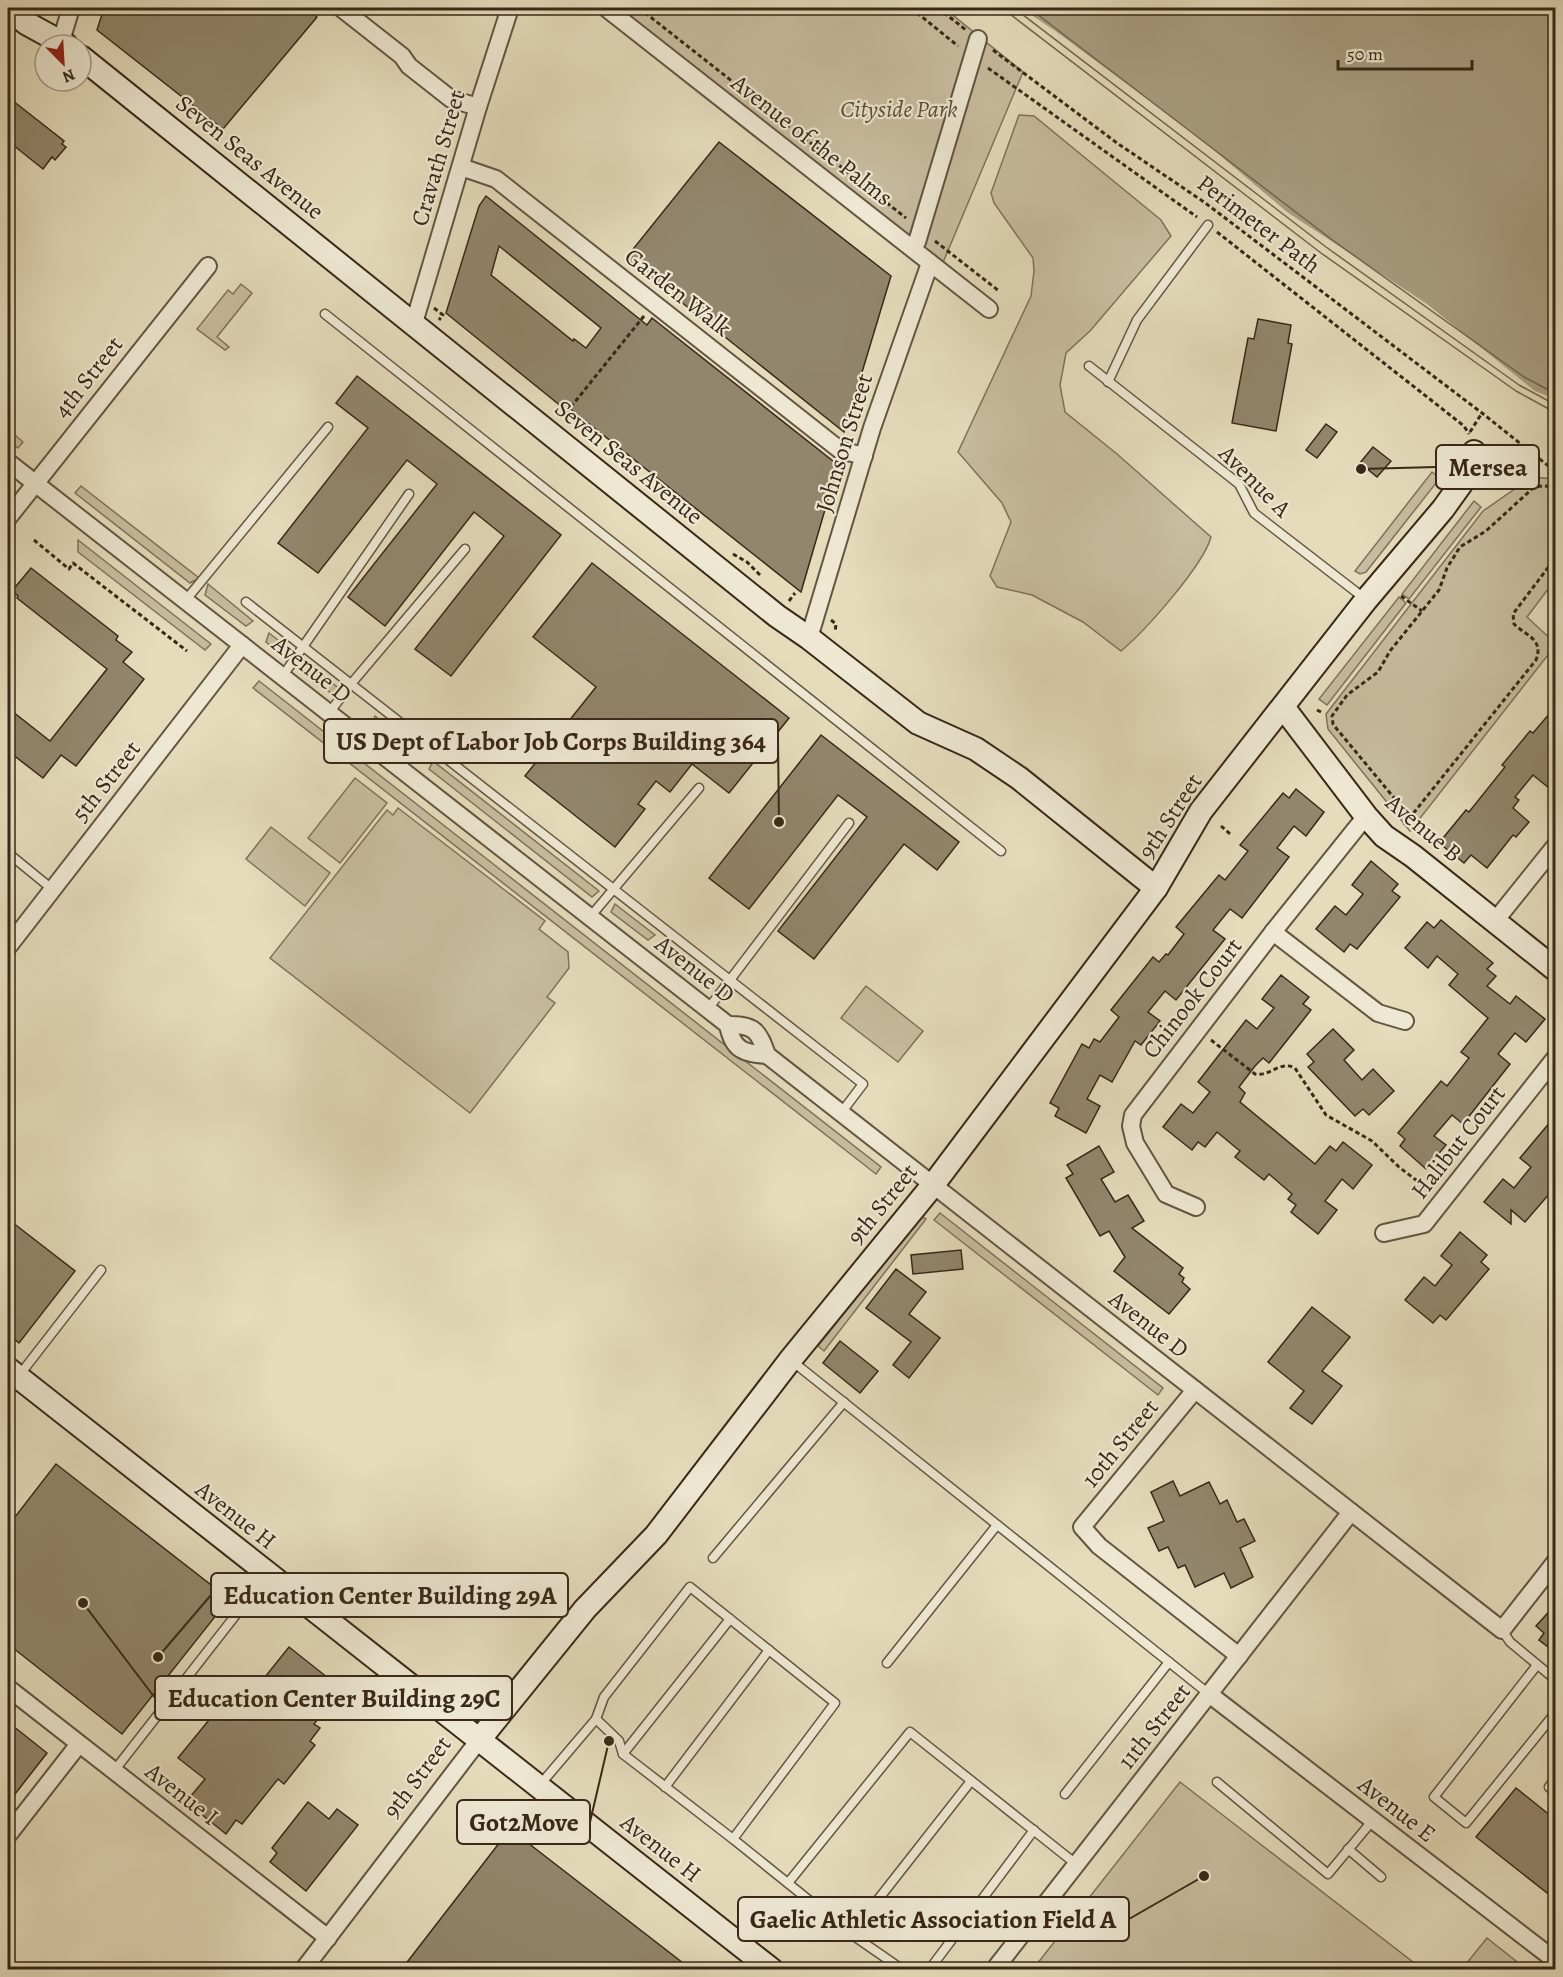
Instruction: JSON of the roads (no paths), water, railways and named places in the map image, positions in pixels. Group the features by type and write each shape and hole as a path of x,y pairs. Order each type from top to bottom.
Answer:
{"street":[{"path":"8,8 26,23 44,33"},
{"path":"65,33 71,8"},
{"path":"341,8 402,56 410,66 451,99 478,107"},
{"name":"Cravath Street","path":"414,323 510,8"},
{"name":"Avenue of the Palms","path":"606,8 989,309"},
{"path":"919,236 978,39"},
{"name":"Seven Seas Avenue","path":"93,67 768,609 918,723 976,749 1019,778 1156,888"},
{"name":"Garden Walk","path":"461,167 496,179 840,450 864,456"},
{"name":"Johnson Street","path":"809,638 864,456 930,263"},
{"name":"4th Street","path":"8,518 208,266"},
{"name":"9th Street","path":"303,1970 479,1740 585,1609 656,1535 791,1359 933,1185 1156,888 1201,811 1366,600 1457,490 1471,470 1471,443"},
{"name":"Avenue D","path":"8,462 728,1025 731,1039 746,1053 767,1055 1502,1630"},
{"name":"5th Street","path":"8,947 242,645"},
{"name":"Avenue B","path":"1283,707 1366,816 1384,836 1413,856 1555,968"},
{"name":"Chinook Court","path":"1196,1207 1166,1194 1135,1143 1131,1126 1133,1115 1366,816"},
{"path":"1495,921 1556,844"},
{"path":"1274,932 1378,1013 1405,1021"},
{"name":"Halibut Court","path":"1384,1233 1424,1224 1556,1057"},
{"name":"Avenue H","path":"13,1373 772,1970"},
{"name":"10th Street","path":"1195,1390 1082,1527 1099,1546 1239,1656"},
{"name":"11th Street","path":"994,1970 1351,1512"},
{"path":"1502,1630 1556,1561"},
{"name":"Avenue I","path":"8,1688 328,1938"},
{"name":"Avenue E","path":"1209,1694 1556,1961"},
{"path":"8,1835 79,1744"}],"lane":[{"path":"1108,382 1137,320 1208,225"},
{"path":"325,314 1001,851"},
{"name":"Avenue A","path":"1089,366 1239,484 1254,513 1366,600"},
{"path":"185,601 328,427"},
{"path":"282,677 410,495"},
{"path":"329,713 465,549"},
{"path":"246,602 863,1084 840,1114"},
{"path":"590,917 699,788"},
{"path":"708,1009 849,823"},
{"path":"8,853 52,890"},
{"path":"13,1373 101,1270"},
{"path":"791,1359 1209,1694"},
{"path":"713,1558 844,1402"},
{"path":"887,1664 997,1525"},
{"path":"114,1771 267,1575"},
{"path":"538,1787 596,1719 604,1696 690,1587 835,1703 733,1839"},
{"path":"623,1754 730,1619"},
{"path":"1502,1630 1509,1642 1556,1680"},
{"path":"665,1787 769,1650"},
{"path":"1065,1794 1169,1662"},
{"path":"1537,1665 1434,1797 1466,1823 1556,1712"},
{"path":"596,1719 619,1741 623,1754 851,1934 903,1970"},
{"path":"788,1883 910,1732 1076,1864"},
{"path":"1556,1778 1549,1787 1556,1793"},
{"path":"851,1934 971,1781"},
{"path":"1217,1782 1328,1874 1373,1820"},
{"path":"929,1970 1034,1830"},
{"path":"1348,1849 1381,1876"}],"water":[{"path":"992,8 1555,8 1555,420"}],"place":[{"name":"Mersea","path":"1361,469"},
{"name":"US Dept of Labor Job Corps Building 364","path":"779,822"},
{"name":"Education Center Building 29C","path":"83,1603"},
{"name":"Education Center Building 29A","path":"158,1657"},
{"name":"Got2Move","path":"609,1741"},
{"name":"Gaelic Athletic Association Field A","path":"1204,1876"}],"park label":[{"name":"Cityside Park","path":"899,109"}]}
